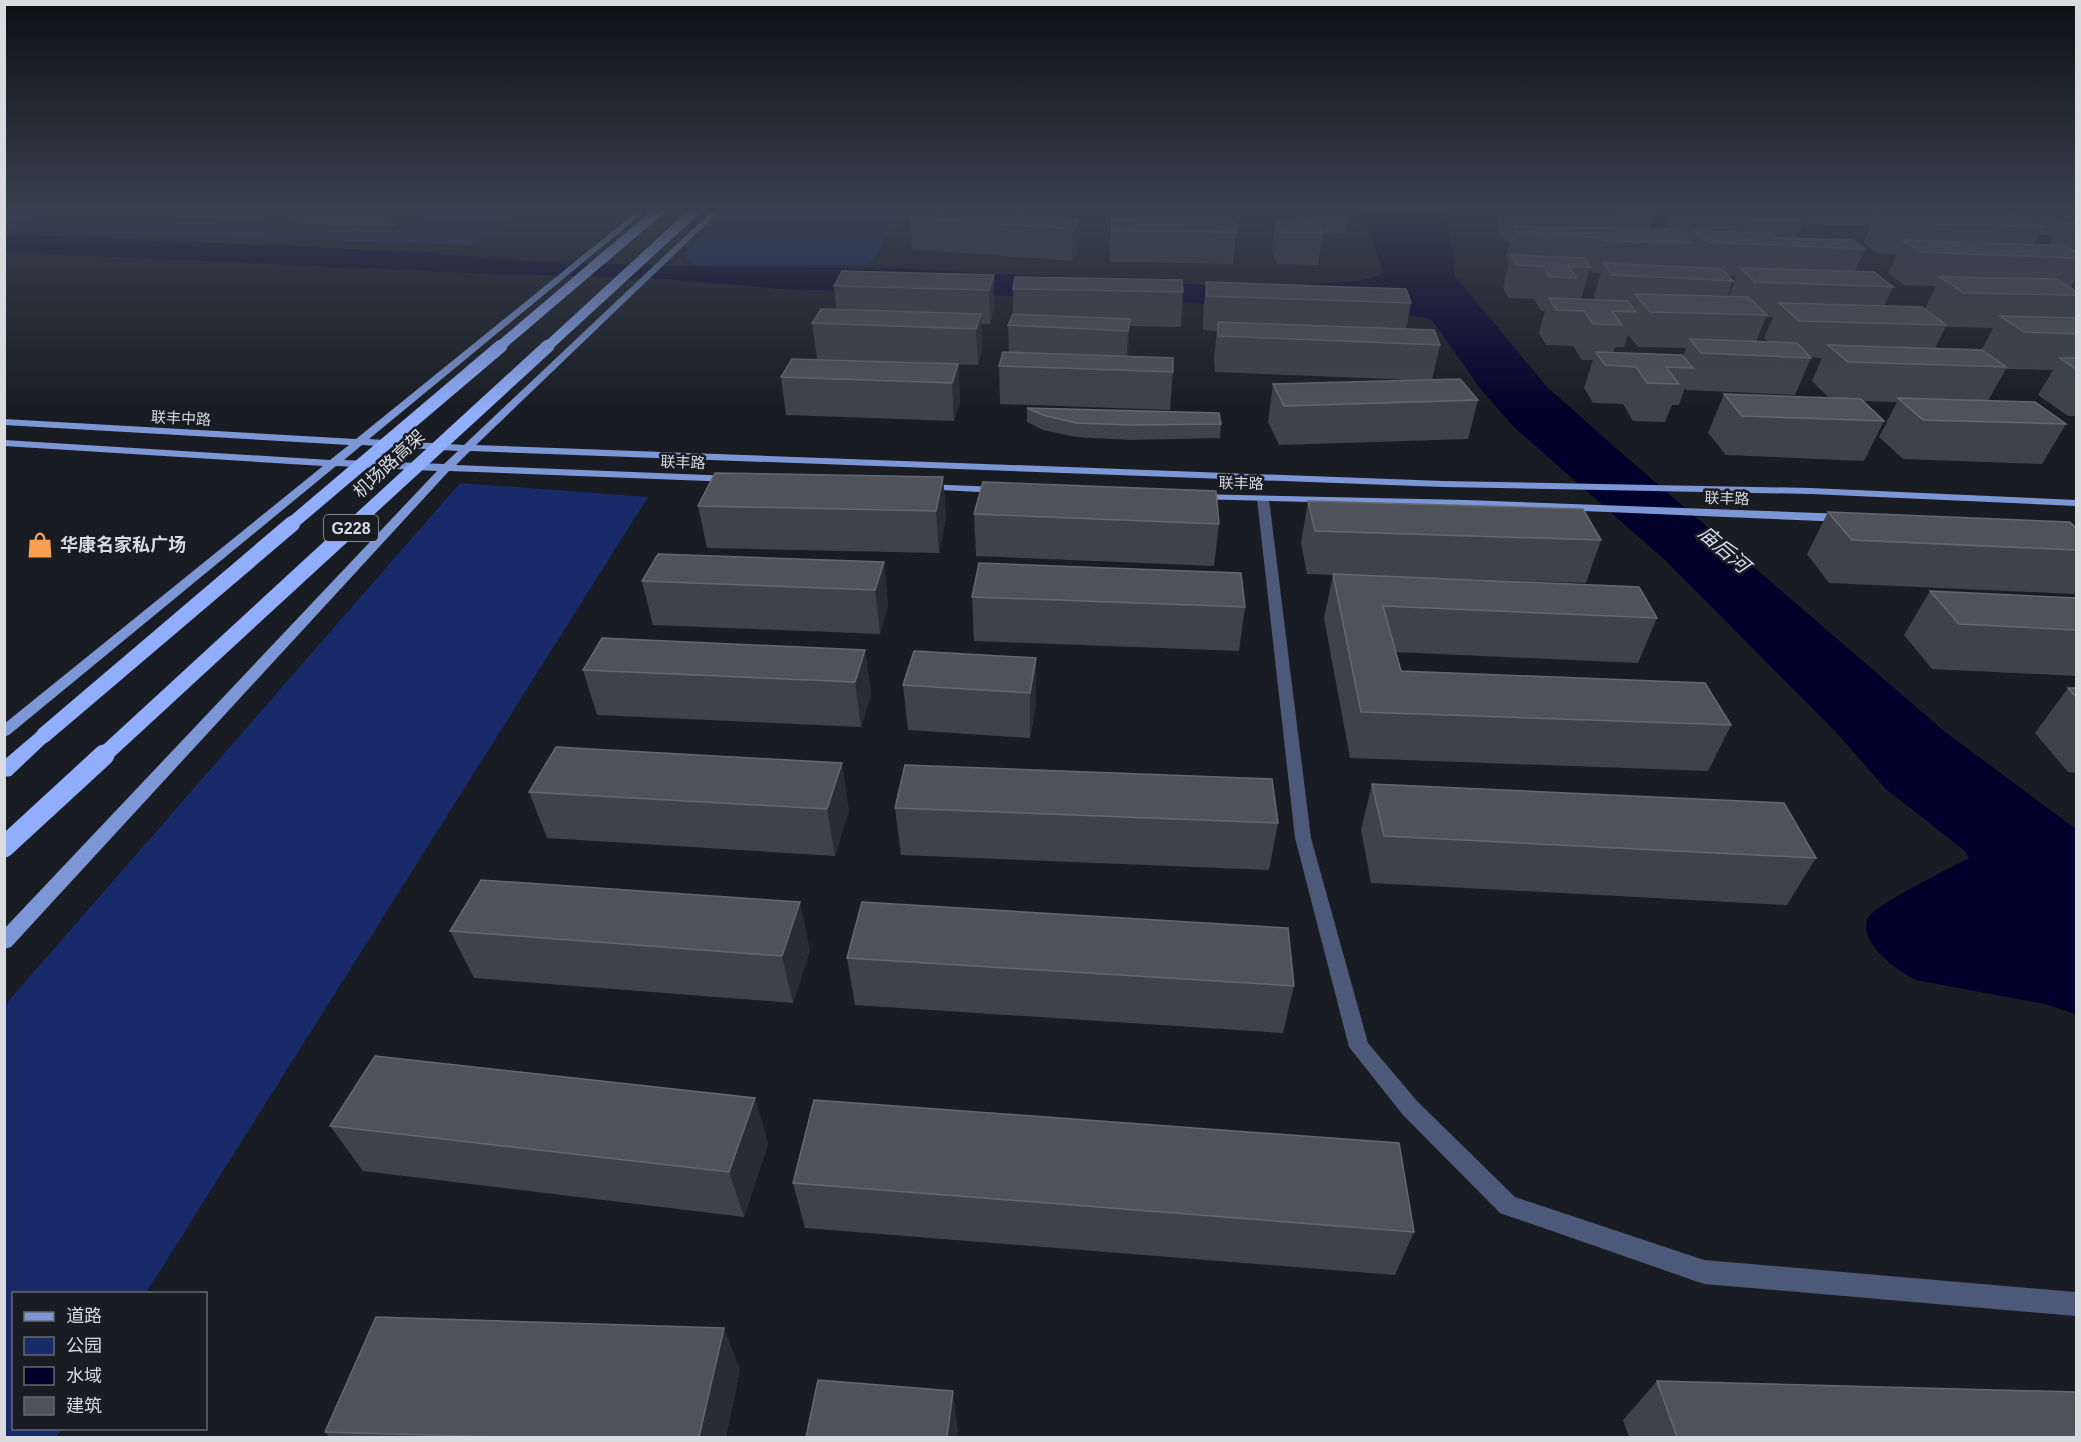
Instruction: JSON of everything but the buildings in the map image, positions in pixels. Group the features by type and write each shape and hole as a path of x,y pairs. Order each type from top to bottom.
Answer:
{"highway":[{"name":"机场路高架","path":"4,769 582,276"},
{"name":"机场路高架","path":"4,847 624,276"}],"main road":[{"path":"4,732 561,276"},
{"path":"4,942 446,468 648,276"},
{"name":"联丰中路","path":"4,422 356,443"},
{"name":"联丰中路","path":"4,443 333,463"},
{"name":"联丰路","path":"356,443 1443,484 1810,491 2076,502"},
{"name":"联丰路","path":"333,463 741,479"},
{"path":"908,486 1015,490"},
{"name":"联丰路","path":"1182,497 1466,504 1859,518"}],"street":[{"path":"1263,499 1303,838 1359,1047 1410,1108 1508,1205 1704,1272 2076,1304"}],"green space":[{"path":"460,483 648,497 147,1292 12,1292 12,1430 61,1430 56,1437 5,1437 5,1005"}],"water":[{"name":"庙后河","path":"580,276 1044,276 1245,287 1363,280 1375,276 1455,276 1547,387 1945,732 2076,829 2076,1014 2045,1004 1916,980 1882,956 1869,939 1866,929 1867,920 1882,906 1969,858 1965,851 1886,789 1836,732 1665,560 1513,426 1482,391 1432,320 1423,317 1135,300 780,289 667,279"}],"place":[{"name":"华康名家私广场","path":"40,545"}]}
